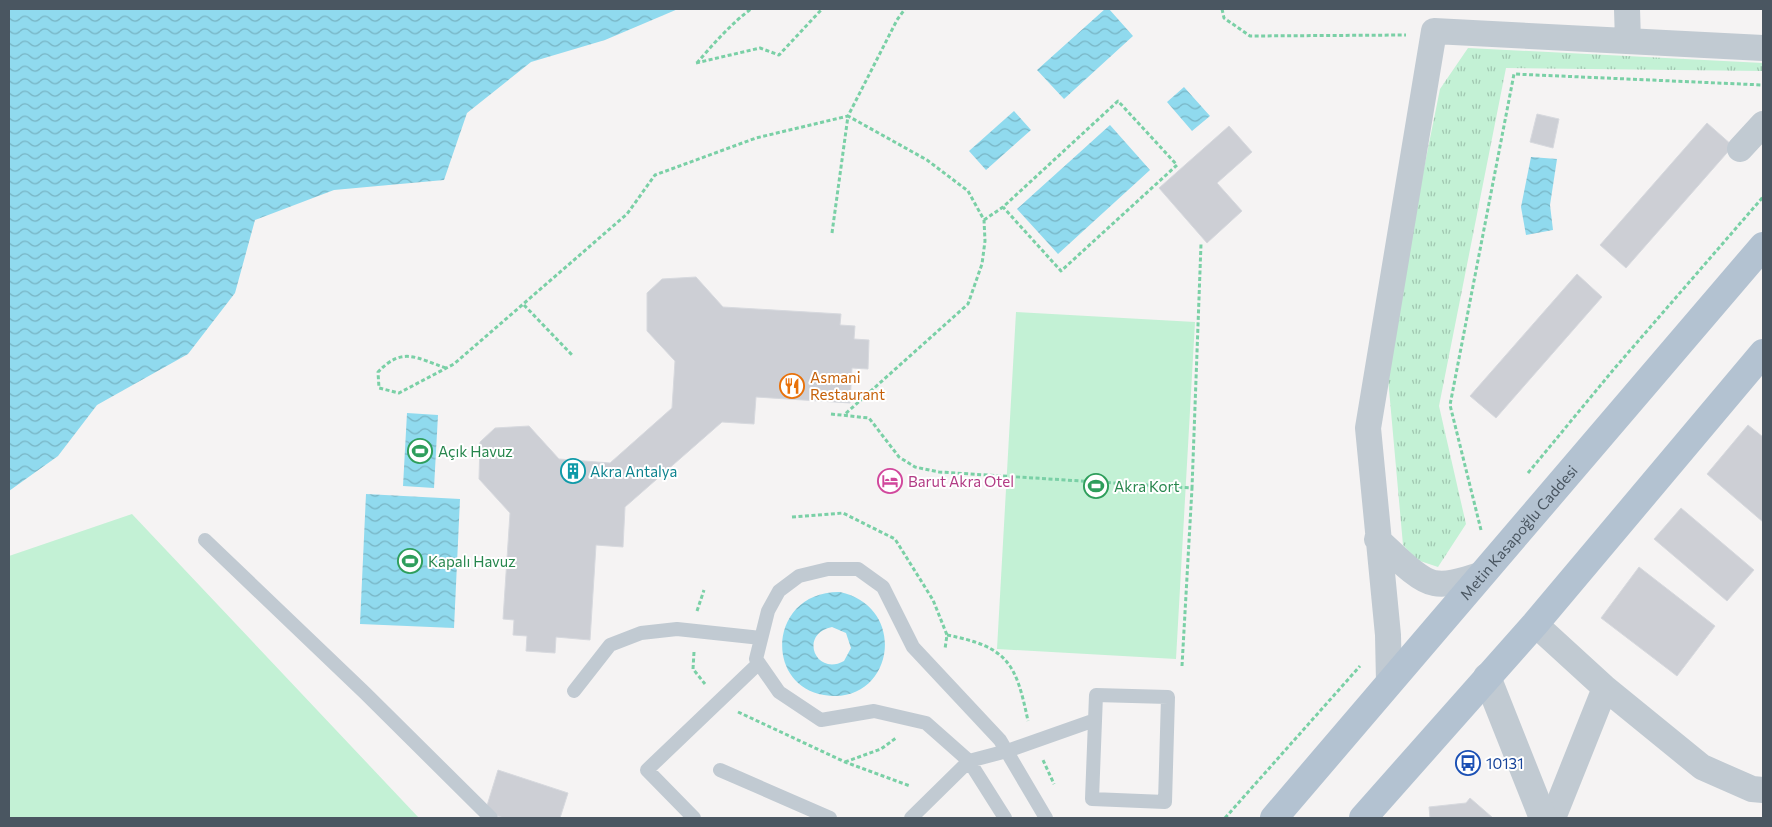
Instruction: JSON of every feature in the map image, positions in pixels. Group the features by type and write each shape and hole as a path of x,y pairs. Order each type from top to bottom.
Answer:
{"main road":[{"name":"Metin Kasapoğlu Caddesi","path":"1274,818 1763,246"},
{"path":"1363,818 1535,624 1759,365"}],"street":[{"path":"1626,9 1628,41"},
{"path":"1389,682 1388,636 1377,539 1368,428 1434,31 1763,48"},
{"path":"1740,149 1763,124"},
{"path":"1377,539 1422,578 1434,583 1451,582 1480,575"},
{"path":"1535,624 1605,688 1702,767 1752,788 1763,790"},
{"path":"1487,677 1542,818"},
{"path":"1553,818 1605,688"}],"lane":[{"path":"205,540 365,693 491,818"},
{"path":"1005,818 969,762 926,723 874,711 821,720 779,692 756,659 768,611 779,591 799,576 828,569 858,569 883,586 913,647 1000,740 1046,818"},
{"path":"574,691 610,645 642,634 677,629 761,638"},
{"path":"694,818 647,770 759,663"},
{"path":"1096,695 1168,697 1165,802 1092,799 1094,720 1096,695"},
{"path":"911,818 969,762 1007,751 1094,720"},
{"path":"720,770 830,818"}],"path":[{"path":"751,9 735,21 731,29 696,63 760,48 779,55 822,9"},
{"path":"832,233 848,116 897,20 905,9"},
{"path":"1222,9 1224,18 1250,36 1408,35 1434,31"},
{"path":"1481,530 1450,405 1514,74 1763,85"},
{"path":"984,220 1003,207 1118,101 1177,165 1061,271 1003,207"},
{"path":"446,368 408,355 390,360 378,372 378,388 399,392 454,364 627,214 654,175 756,138 848,116 927,160 951,176 968,191 984,220 985,241 982,264 968,304 844,415"},
{"path":"1524,478 1614,369 1763,197"},
{"path":"1182,666 1192,488 1201,244"},
{"path":"524,305 573,356"},
{"path":"831,414 869,418 899,457 915,468 939,472 1192,488"},
{"path":"1475,536 1487,523"},
{"path":"947,635 980,643 992,649 1013,668 1023,694 1034,741 1058,793"},
{"path":"1225,818 1388,636"}],"green space":[{"path":"1468,48 1763,63 1763,71 1506,68 1439,406 1466,524 1438,567 1417,560 1403,545 1386,356 1440,89"},
{"name":"Akra Kort","path":"1016,312 1195,322 1176,659 997,649"},
{"path":"132,514 419,818 9,818 9,556"}],"water":[{"path":"9,9 678,9 605,40 531,62 467,113 444,180 334,190 255,220 235,293 188,354 97,405 58,456 9,491"},
{"path":"1105,9 1109,9 1133,36 1064,99 1037,70"},
{"path":"1184,87 1210,116 1192,131 1167,102"},
{"path":"1014,111 1031,130 986,170 969,151"},
{"path":"1110,125 1150,170 1058,254 1017,209"},
{"path":"1531,157 1557,159 1550,205 1553,230 1526,235 1521,207"},
{"name":"Açık Havuz","path":"407,413 438,415 434,488 403,486"},
{"name":"Kapalı Havuz","path":"366,494 460,499 454,628 360,624"},
{"path":"840,592 862,602 877,617 884,635 884,654 878,672 865,686 847,695 824,695 804,688 791,675 784,658 782,639 788,622 799,606 816,596","holes":["832,627 846,633 851,648 844,661 834,664 826,663 819,659 813,645 822,631"]}],"building":[{"path":"1537,114 1559,119 1553,148 1530,142"},
{"path":"1707,123 1733,146 1626,268 1600,245"},
{"path":"1229,126 1252,152 1217,183 1242,211 1207,243 1159,188"},
{"path":"1577,274 1602,297 1496,418 1470,396"},
{"name":"Akra Antalya","path":"696,277 723,307 841,314 840,325 855,326 854,339 869,340 868,369 852,368 850,403 756,397 754,424 722,422 625,507 623,547 596,545 590,640 556,637 555,653 526,651 527,636 513,635 514,620 503,619 510,513 479,479 480,442 495,428 529,426 559,459 610,463 672,408 675,361 647,331 647,293 662,279"},
{"path":"1748,425 1763,437 1763,522 1707,474"},
{"path":"1681,508 1754,570 1727,601 1654,539"},
{"path":"1639,567 1715,626 1677,676 1601,618"},
{"path":"498,770 568,793 560,818 504,818 485,812"},
{"path":"1470,798 1493,818 1430,818 1429,807 1466,803"}],"place":[{"name":"Asmani Restaurant","path":"792,386"},
{"name":"Açık Havuz","path":"420,451"},
{"name":"Akra Antalya","path":"573,471"},
{"name":"Barut Akra Otel","path":"890,481"},
{"name":"Akra Kort","path":"1096,486"},
{"name":"Kapalı Havuz","path":"410,561"},
{"name":"10131","path":"1468,763"}]}
